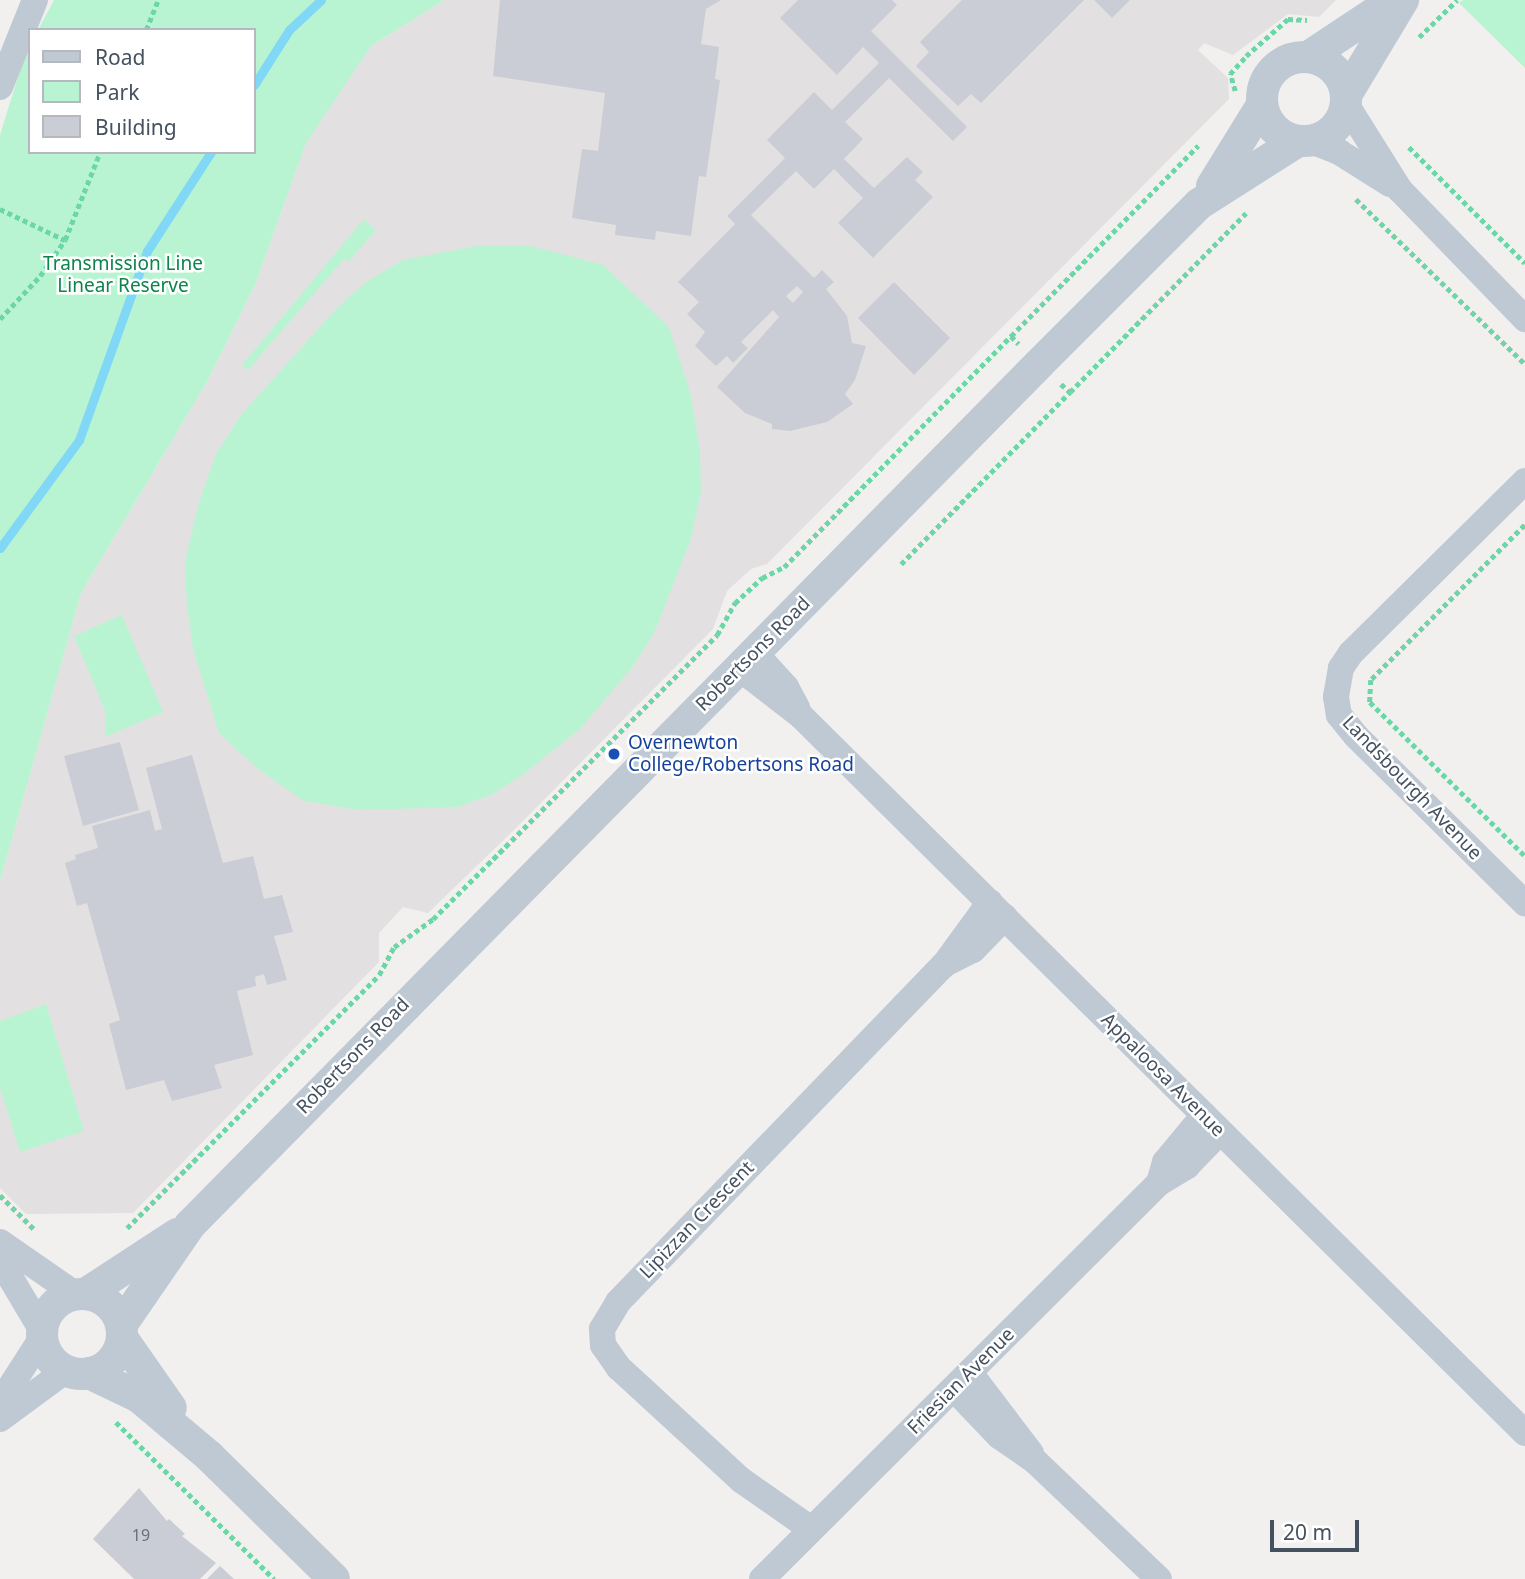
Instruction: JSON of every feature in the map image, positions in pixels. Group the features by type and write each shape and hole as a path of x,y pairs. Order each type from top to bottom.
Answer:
{"street":[{"path":"0,87 35,0"},
{"path":"1394,0 1311,55 1275,69 1263,91 1262,105 1274,129 1339,152 1400,190"},
{"path":"1304,141 1334,128 1346,99 1403,0"},
{"path":"1311,55 1334,71 1346,99 1400,190 1525,319"},
{"name":"Robertsons Road","path":"122,1331 190,1225 1199,204 1262,105"},
{"name":"Robertsons Road","path":"1199,204 1304,141"},
{"name":"Landsbourgh Avenue","path":"1525,481 1351,653 1341,668 1336,697 1339,716 1356,736 1525,903"},
{"name":"Appaloosa Avenue","path":"747,661 786,687 801,716 1525,1433"},
{"name":"Lipizzan Crescent","path":"804,1536 754,1507 741,1480 610,1358 603,1345 608,1315 944,965 973,950 997,910"},
{"name":"Friesian Avenue","path":"762,1579 1159,1183 1187,1166 1212,1124"},
{"name":"Robertsons Road","path":"81,1293 190,1225"},
{"path":"0,1242 81,1293 109,1303 150,1382 209,1457"},
{"path":"0,1260 41,1334 46,1352 77,1372 125,1389 209,1457 334,1579"},
{"path":"0,1404 41,1334 52,1305 81,1293"},
{"path":"0,1419 77,1372 112,1361 122,1331"},
{"path":"962,1381 999,1436 1035,1461 1159,1579"}],"path":[{"path":"147,28 158,0"},
{"path":"1403,141 1525,263"},
{"path":"1011,336 1203,142"},
{"path":"0,319 40,276 65,240 99,154"},
{"path":"1345,188 1525,364"},
{"path":"0,209 65,240"},
{"path":"901,564 1070,392"},
{"path":"1525,526 1371,680 1370,702 1525,856"},
{"path":"0,1195 39,1233"},
{"path":"125,1389 105,1412 274,1579"}],"shaded area":[{"path":"444,0 1336,0 1319,17 1288,14 1233,55 1204,43 1198,50 1228,78 1229,99 767,564 751,569 727,591 713,629 514,830 428,913 403,907 379,933 379,962 133,1213 26,1214 0,1188 0,881 81,593 208,380 255,285 306,143 371,46"}],"green space":[{"name":"Transmission Line Linear Reserve","path":"54,0 444,0 371,46 306,143 255,285 208,380 81,593 0,881 0,135 20,70 28,52 28,154 256,154 256,28 39,28"},
{"path":"1463,0 1525,0 1525,68 1459,3"},
{"path":"364,219 376,230 349,261 345,258 248,370 242,365"},
{"path":"481,245 531,246 603,265 669,327 690,392 700,450 701,491 691,539 655,631 634,665 581,728 521,776 491,795 457,807 360,810 304,801 258,769 219,733 193,649 187,605 185,563 198,505 216,454 240,416 336,309 366,282 403,260"},
{"path":"122,615 163,712 105,737 106,713 74,636"},
{"path":"46,1004 84,1131 20,1152 0,1088 0,1021"}],"building":[{"path":"500,0 721,0 706,9 701,44 719,47 715,79 720,80 706,177 699,176 691,236 656,231 655,240 615,235 616,225 572,218 582,149 598,151 605,93 493,76"},
{"path":"798,0 892,0 897,5 871,31 967,127 953,141 889,78 845,122 863,139 844,159 874,188 907,157 923,172 915,180 933,197 873,258 838,223 863,198 834,169 814,189 796,171 751,215 814,278 822,270 834,282 826,289 847,316 852,343 866,346 855,380 845,394 853,404 827,422 790,431 772,429 772,424 745,413 717,387 779,317 773,310 741,342 748,348 733,363 727,356 716,366 695,346 705,332 687,314 699,302 678,282 735,224 727,216 785,158 767,140 814,92 832,110 879,63 863,47 837,75 780,18","holes":["797,286 803,292 793,303 786,296"]},
{"path":"962,0 1084,0 981,103 971,94 958,106 916,66 929,52 920,42"},
{"path":"1094,0 1130,0 1112,18"},
{"path":"894,282 950,338 914,375 858,318"},
{"path":"120,742 139,810 83,826 64,756"},
{"path":"192,755 223,863 253,856 264,899 282,895 293,932 274,936 287,980 267,985 264,974 255,977 256,986 237,991 253,1055 214,1065 222,1088 172,1101 164,1080 126,1090 109,1024 120,1020 87,903 77,906 65,863 76,859 75,855 98,848 92,826 150,810 155,831 162,829 146,768"},
{"path":"139,1488 167,1521 169,1519 185,1534 182,1536 216,1563 200,1579 134,1579 93,1539"},
{"path":"220,1566 234,1579 207,1579"}],"waterway":[{"path":"256,82 289,30 321,0"},
{"path":"0,548 79,440 147,251 210,154"}],"place":[{"name":"Overnewton College/Robertsons Road","path":"614,754"}]}
